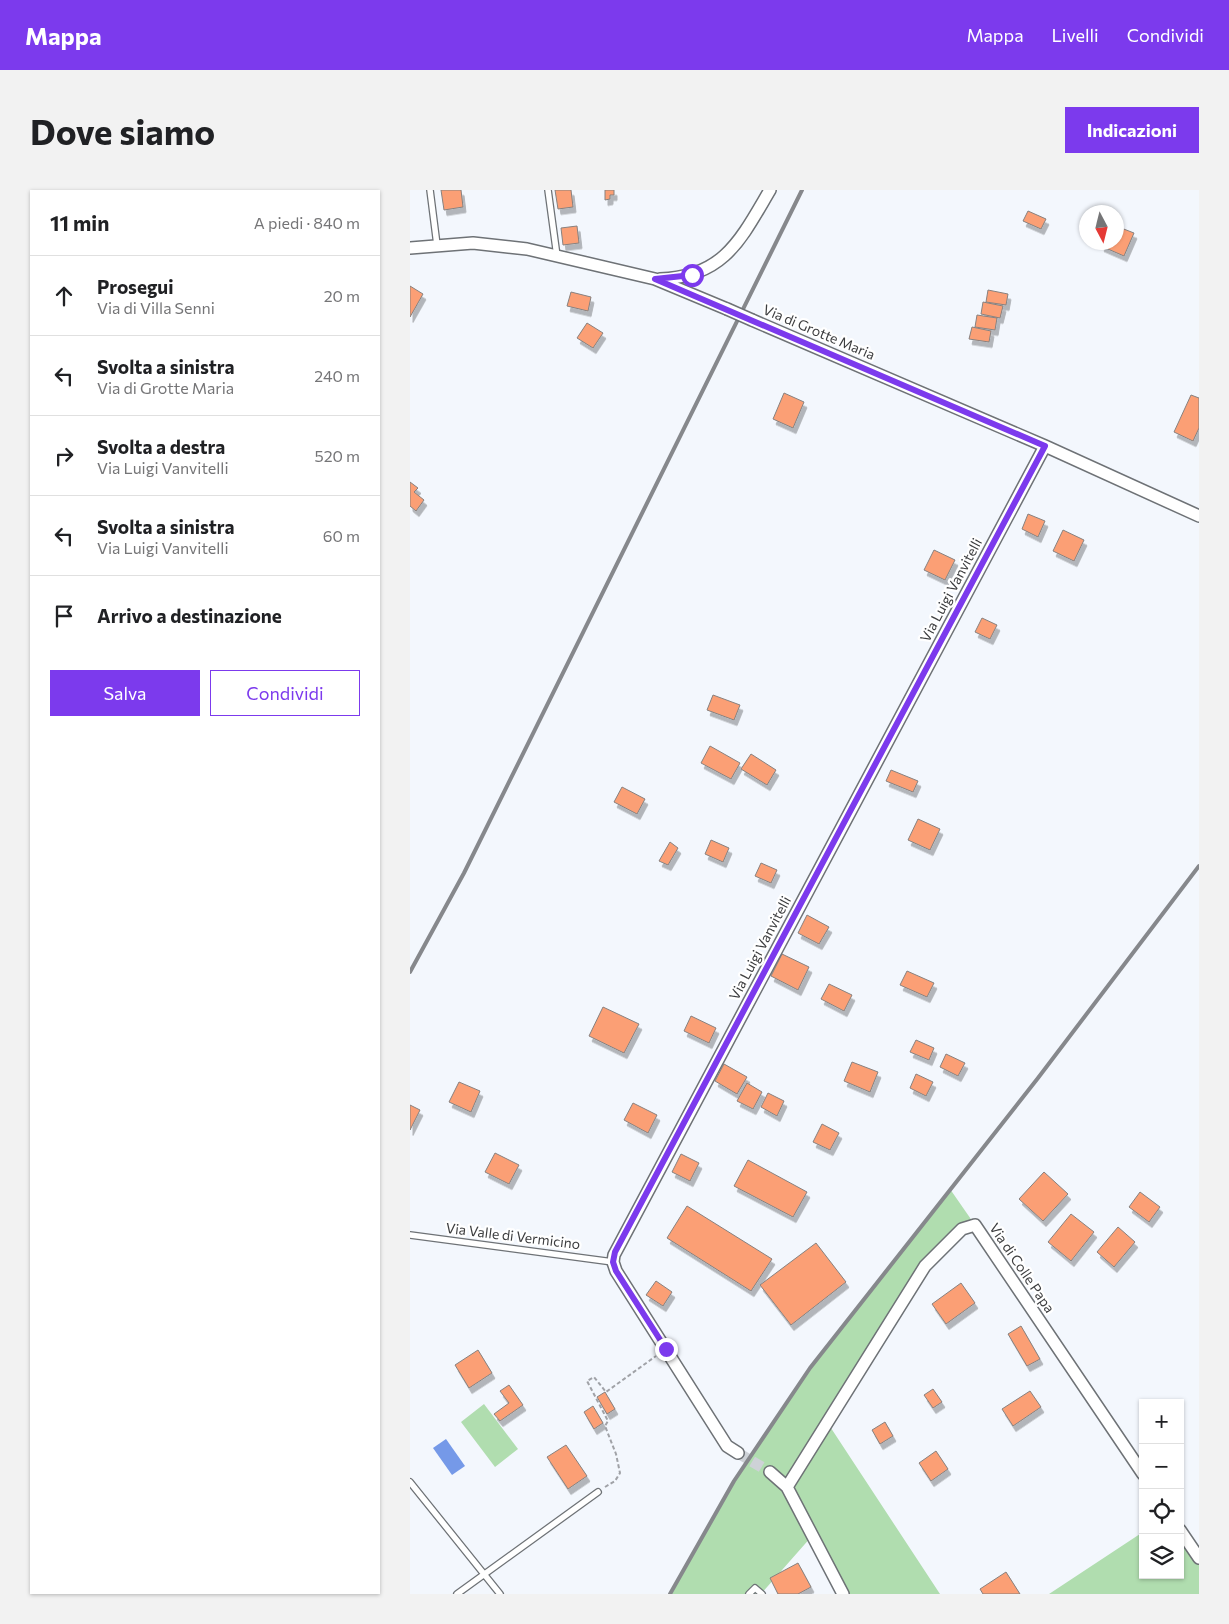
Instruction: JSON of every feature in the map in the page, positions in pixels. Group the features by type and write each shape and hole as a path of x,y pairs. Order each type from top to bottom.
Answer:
{"street":[{"path":"655,279 692,275 714,265 743,235 770,190"},
{"name":"Via di Grotte Maria","path":"410,248 437,245 496,244 655,279 1045,446 1199,516"},
{"name":"Via Luigi Vanvitelli","path":"613,1262 618,1245 1045,446"},
{"name":"Via di Colle Papa","path":"786,1488 925,1266 962,1229 975,1225 1139,1468"},
{"path":"613,1262 616,1271 727,1446 738,1453"},
{"path":"770,1472 786,1488 843,1594"},
{"path":"1183,1534 1199,1558"}],"lane":[{"path":"430,190 437,245"},
{"path":"548,190 557,256"},
{"name":"Via Valle di Vermicino","path":"410,1235 613,1262"},
{"path":"410,1482 500,1594"},
{"path":"457,1594 598,1492"},
{"path":"749,1594 755,1588 762,1594"}],"path":[{"path":"598,1492 615,1481 620,1473 616,1454 604,1426 608,1421 588,1381 594,1377 606,1392 659,1353"}],"green space":[{"path":"950,1189 975,1225 925,1266 827,1422 940,1594 843,1594 812,1536 761,1594 670,1594 734,1481 810,1368"},
{"path":"484,1404 518,1449 495,1467 461,1422"},
{"path":"1139,1535 1139,1579 1184,1579 1184,1536 1199,1558 1199,1594 1049,1594"}],"water":[{"path":"446,1439 465,1466 452,1475 433,1448"}],"building":[{"path":"441,190 461,190 463,207 444,210"},
{"path":"555,190 571,190 573,207 558,209"},
{"path":"605,190 614,190 614,195 610,195 610,199 605,200"},
{"path":"1028,211 1046,219 1041,229 1023,221"},
{"path":"577,226 579,243 563,245 561,228"},
{"path":"1124,229 1134,233 1124,256 1110,250 1124,250"},
{"path":"410,286 423,294 410,317"},
{"path":"988,290 1008,294 1006,305 986,302"},
{"path":"571,292 591,297 588,311 567,306"},
{"path":"983,302 1003,306 1000,318 981,314"},
{"path":"977,315 997,318 995,330 975,327"},
{"path":"587,323 603,333 593,348 577,338"},
{"path":"972,327 991,331 989,342 969,339"},
{"path":"784,393 804,402 793,428 773,419"},
{"path":"1191,395 1199,398 1199,428 1193,441 1174,432"},
{"path":"410,482 418,488 414,492 424,500 416,511 410,506"},
{"path":"1028,514 1045,521 1038,537 1022,529"},
{"path":"1063,530 1084,540 1074,561 1053,551"},
{"path":"934,550 955,560 945,580 924,570"},
{"path":"982,618 997,625 990,639 975,632"},
{"path":"713,695 740,705 734,720 707,710"},
{"path":"710,746 740,763 731,779 701,763"},
{"path":"751,754 776,770 767,785 741,769"},
{"path":"891,770 918,781 913,792 886,781"},
{"path":"622,787 645,799 637,814 614,802"},
{"path":"918,819 940,829 930,850 908,840"},
{"path":"711,840 729,848 723,862 705,854"},
{"path":"670,842 678,848 668,865 659,861"},
{"path":"761,863 777,870 771,883 755,876"},
{"path":"807,915 829,927 819,944 798,933"},
{"path":"782,954 809,967 798,990 771,976"},
{"path":"907,971 934,983 927,997 900,985"},
{"path":"829,984 852,995 844,1011 821,999"},
{"path":"603,1007 639,1024 624,1053 589,1036"},
{"path":"691,1016 716,1028 709,1043 684,1031"},
{"path":"916,1040 934,1048 929,1060 910,1052"},
{"path":"946,1054 965,1063 958,1076 940,1067"},
{"path":"852,1062 878,1072 870,1092 844,1081"},
{"path":"724,1064 747,1077 737,1094 715,1081"},
{"path":"916,1074 933,1082 926,1096 910,1088"},
{"path":"459,1082 480,1091 471,1112 449,1102"},
{"path":"747,1083 762,1092 753,1109 737,1101"},
{"path":"768,1093 784,1101 777,1116 761,1107"},
{"path":"633,1103 657,1115 648,1133 624,1120"},
{"path":"410,1105 420,1110 410,1130"},
{"path":"822,1124 839,1133 830,1150 813,1142"},
{"path":"495,1153 519,1165 509,1184 485,1172"},
{"path":"681,1154 699,1163 690,1181 672,1172"},
{"path":"748,1160 807,1192 793,1217 734,1186"},
{"path":"1044,1172 1068,1194 1043,1221 1019,1199"},
{"path":"1140,1192 1160,1207 1149,1222 1129,1207"},
{"path":"687,1206 772,1259 751,1291 667,1238"},
{"path":"1071,1214 1094,1232 1071,1261 1048,1242"},
{"path":"1118,1227 1135,1242 1114,1267 1097,1252"},
{"path":"816,1243 846,1282 791,1325 760,1285"},
{"path":"656,1281 672,1292 663,1306 646,1295"},
{"path":"961,1283 975,1303 946,1324 932,1304"},
{"path":"1021,1326 1040,1359 1027,1366 1008,1334"},
{"path":"478,1350 492,1373 469,1388 455,1365"},
{"path":"509,1385 523,1405 500,1421 494,1414 509,1403 500,1391"},
{"path":"933,1389 942,1402 933,1408 924,1395"},
{"path":"1030,1391 1041,1407 1013,1426 1002,1409"},
{"path":"605,1392 615,1409 607,1414 597,1397"},
{"path":"593,1406 603,1423 594,1429 584,1412"},
{"path":"885,1422 893,1436 880,1444 872,1430"},
{"path":"566,1445 587,1476 568,1489 547,1457"},
{"path":"936,1451 948,1469 931,1481 919,1463"},
{"path":"798,1563 811,1587 798,1594 778,1594 770,1578"},
{"path":"1006,1572 1020,1594 983,1594 980,1589"}],"tunnel":[{"path":"738,1453 770,1472"}],"railway":[{"path":"410,972 464,873 802,190"},
{"path":"670,1594 734,1481 810,1368 1038,1078 1199,866"}],"route":[{"path":"666,1349 616,1271 613,1262 615,1252 1045,446 655,279 692,275"}]}
